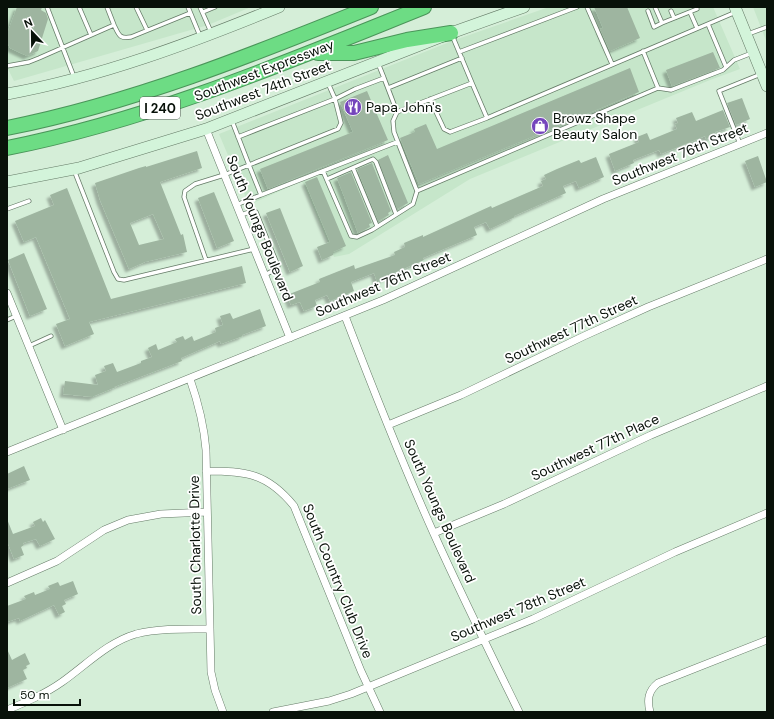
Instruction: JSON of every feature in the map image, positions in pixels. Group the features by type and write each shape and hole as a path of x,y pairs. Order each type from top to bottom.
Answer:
{"highway":[{"path":"346,17 361,7"},
{"name":"Southwest Expressway","path":"7,128 89,108 148,91 214,69 371,7"},
{"name":"Southwest Expressway","path":"7,148 97,127 223,87 424,7"},
{"path":"309,53 354,54 408,40 452,33"}],"main road":[{"path":"7,94 74,78 134,61 212,35 279,7"},
{"name":"Southwest 74th Street","path":"7,182 74,169 206,129 452,33 524,7"},
{"path":"736,9 765,81"}],"street":[{"name":"South Youngs Boulevard","path":"206,129 290,338"},
{"name":"Southwest 76th Street","path":"7,452 345,316 428,281 603,199 767,133"},
{"name":"Southwest 77th Street","path":"388,425 468,392 584,336 767,259"},
{"path":"7,293 63,430"},
{"name":"South Youngs Boulevard","path":"345,316 388,425 434,533 519,712"},
{"name":"South Charlotte Drive","path":"190,379 205,431 211,672 215,690 223,712"},
{"name":"Southwest 77th Place","path":"434,533 504,504 651,435 767,386"},
{"name":"South Country Club Drive","path":"206,471 234,471 258,476 274,486 294,506 380,712"},
{"path":"7,583 57,561 104,530 128,520 161,514 207,512"},
{"name":"Southwest 78th Street","path":"273,712 328,701 484,640 533,619 690,546 767,513"},
{"path":"7,710 51,689 104,651 127,637 144,632 159,630 210,629"},
{"path":"650,712 648,702 649,695 652,688 658,683 767,640"}],"lane":[{"path":"47,7 74,78"},
{"path":"79,7 91,35"},
{"path":"107,7 119,35 124,38 190,13"},
{"path":"136,7 147,30"},
{"path":"188,7 201,39"},
{"path":"200,7 212,35"},
{"path":"203,12 215,7"},
{"path":"459,52 577,7"},
{"path":"587,7 612,64"},
{"path":"655,7 662,24"},
{"path":"648,11 654,27 702,7"},
{"path":"430,99 444,129 450,132 487,118 708,24 736,9"},
{"path":"671,11 674,18"},
{"path":"690,12 697,28"},
{"path":"708,24 726,67"},
{"path":"7,66 29,62 114,25"},
{"path":"746,35 767,27"},
{"path":"452,33 487,118"},
{"path":"643,51 658,88"},
{"path":"417,192 658,88 671,90 723,70 734,60 754,53"},
{"path":"388,88 462,58"},
{"path":"323,171 352,236 357,237 413,204 417,192 394,132 393,121 397,112 377,62"},
{"path":"238,137 384,78"},
{"path":"740,144 719,92 765,81"},
{"path":"206,260 184,197 185,191 195,184 224,175 248,164 338,129 341,122 335,99 328,82"},
{"path":"397,112 472,83"},
{"path":"232,120 261,195"},
{"path":"236,205 397,142"},
{"path":"327,179 373,159 376,162 396,214"},
{"path":"353,168 377,226"},
{"path":"74,169 118,279 124,280 254,249"},
{"path":"7,209 29,201"},
{"path":"241,215 252,211 256,212 278,266 265,275"},
{"path":"7,320 16,316"},
{"path":"29,346 51,336"}],"shaded area":[{"path":"7,7 251,7 208,25 14,81 7,67"},
{"path":"549,7 713,7 740,69 470,179 349,254 334,257 302,181 249,205 219,134 452,41"},
{"path":"753,7 767,7 767,43"}],"building":[{"path":"17,7 42,7 41,10 46,13 48,19 38,51 27,56 10,48 7,42 7,34"},
{"path":"594,7 627,7 640,38 610,51 600,29 603,28"},
{"path":"713,52 720,68 672,86 666,70"},
{"path":"630,68 639,92 419,184 400,138 415,132 414,129 426,124 437,149"},
{"path":"367,91 388,140 268,189 260,169 353,132 340,102"},
{"path":"742,98 750,119 736,125 727,103"},
{"path":"723,110 730,127 715,132 716,135 706,139 705,136 661,154 659,150 633,160 634,163 615,171 609,154 639,142 637,137 647,133 650,140 677,129 675,124 678,123 676,118 692,112 696,121"},
{"path":"197,151 202,168 160,182 181,235 183,234 187,252 145,262 129,269 100,200 95,183","holes":["153,214 164,239 139,245 130,223"]},
{"path":"388,155 408,203 397,209 378,160"},
{"path":"758,156 767,182 755,187 745,161"},
{"path":"596,157 604,177 579,188 576,181 563,186 566,193 514,216 515,217 490,229 486,222 474,227 477,235 423,258 424,260 377,282 374,273 351,282 354,291 330,301 327,295 315,300 317,306 304,311 300,302 291,305 287,295 320,282 319,279 354,265 355,269 395,255 394,252 405,247 404,243 423,235 423,237 491,206 492,208 543,186 541,181 546,179 544,175 557,169 579,160 581,163"},
{"path":"372,163 391,211 388,213 389,215 378,221 357,169"},
{"path":"351,172 372,223 369,224 370,227 358,233 337,178"},
{"path":"317,177 346,246 333,252 333,255 322,260 317,247 330,242 305,182"},
{"path":"67,188 111,299 242,266 246,283 89,322 94,334 65,346 56,324 70,319 36,237 24,242 15,221 54,205 50,195"},
{"path":"214,192 234,241 217,248 198,198"},
{"path":"280,208 303,266 290,272 266,213"},
{"path":"24,253 47,309 30,316 8,260"},
{"path":"260,309 266,326 242,335 243,336 221,344 220,341 181,358 182,361 114,387 116,387 93,397 63,394 65,381 98,385 95,375 106,371 104,366 113,363 117,372 152,357 148,348 156,344 158,350 177,342 175,339 183,336 185,340 192,336 194,341 216,332 215,328 223,325 220,316 230,313 233,319"},
{"path":"24,466 30,480 7,489 7,474"},
{"path":"41,518 43,522 45,520 55,539 40,546 36,539 23,543 24,545 21,547 24,555 14,559 7,541 7,519 13,534 35,526 33,522"},
{"path":"73,581 78,594 64,600 66,604 62,606 65,612 59,615 54,605 20,621 19,618 7,622 7,606 26,599 24,596 34,592 35,595 50,589 48,586 58,582 60,586"},
{"path":"7,649 12,660 25,653 30,664 23,670 27,679 7,688"}],"place":[{"name":"Papa John's","path":"353,107"},
{"name":"Browz Shape Beauty Salon","path":"540,126"}]}
